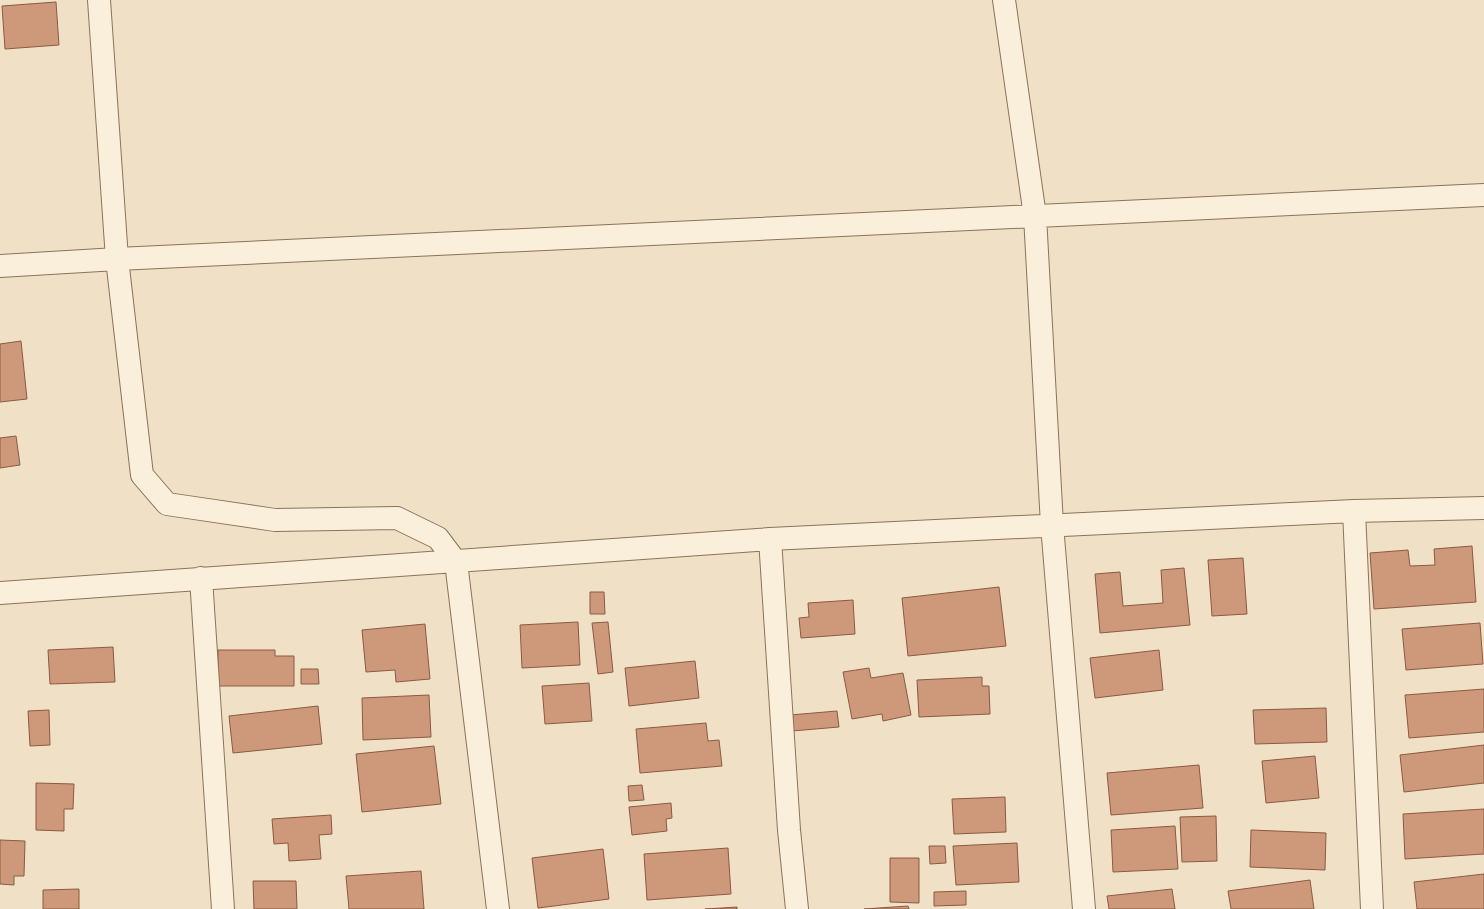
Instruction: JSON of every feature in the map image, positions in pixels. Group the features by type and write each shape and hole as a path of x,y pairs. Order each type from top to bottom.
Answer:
{"street":[{"path":"99,0 117,259 142,475 167,504 275,520 397,518 438,538 456,562 498,909"},
{"path":"1004,0 1034,216 1052,526 1084,909"},
{"path":"0,266 117,259 1484,195"},
{"path":"0,593 770,539 1354,511 1484,508"},
{"path":"1354,511 1372,909"},
{"path":"770,539 789,830 797,909"},
{"path":"201,578 224,909"}],"building":[{"path":"56,2 59,45 5,49 2,6"},
{"path":"21,341 27,399 0,402 0,344"},
{"path":"16,436 20,465 0,468 0,438"},
{"path":"1472,546 1476,602 1374,609 1370,553 1408,550 1410,566 1435,565 1434,549"},
{"path":"1243,558 1247,614 1212,616 1208,560"},
{"path":"1184,568 1190,625 1100,633 1095,574 1120,572 1123,606 1163,603 1161,570"},
{"path":"999,587 1006,646 908,656 902,598"},
{"path":"590,592 604,592 605,614 590,614"},
{"path":"853,600 855,634 801,638 799,618 809,617 808,603"},
{"path":"578,622 580,665 522,668 520,625"},
{"path":"608,622 613,672 598,674 592,623"},
{"path":"1480,623 1483,664 1406,670 1402,629"},
{"path":"425,624 430,679 396,682 395,670 366,672 362,630"},
{"path":"113,647 115,682 50,684 48,650"},
{"path":"218,650 275,650 275,656 294,656 294,686 218,686"},
{"path":"1159,650 1163,690 1095,698 1090,658"},
{"path":"695,661 699,698 629,706 625,668"},
{"path":"869,668 871,678 903,673 911,715 883,721 882,714 852,719 843,672"},
{"path":"301,669 318,669 319,684 301,684"},
{"path":"982,677 982,686 989,686 990,714 919,717 917,680"},
{"path":"589,683 592,721 545,724 542,686"},
{"path":"1484,689 1484,732 1409,738 1405,695"},
{"path":"429,695 431,737 363,740 362,698"},
{"path":"318,706 322,744 233,753 229,716"},
{"path":"1326,708 1327,742 1255,744 1253,710"},
{"path":"49,710 50,745 30,746 28,711"},
{"path":"837,711 839,727 792,731 790,715"},
{"path":"706,723 708,741 719,740 722,766 640,773 636,729"},
{"path":"1484,745 1484,783 1404,792 1400,755"},
{"path":"434,746 441,804 362,812 356,754"},
{"path":"1315,756 1319,798 1266,803 1262,761"},
{"path":"1199,765 1203,808 1111,815 1107,773"},
{"path":"36,783 74,784 73,809 64,809 64,831 36,830"},
{"path":"642,785 644,800 629,801 628,786"},
{"path":"1005,797 1006,832 954,834 952,799"},
{"path":"671,803 672,818 666,819 667,831 632,835 629,807"},
{"path":"1484,809 1484,854 1405,859 1403,814"},
{"path":"331,815 332,834 319,835 321,859 289,861 288,843 274,844 272,819"},
{"path":"1216,816 1217,861 1182,862 1180,817"},
{"path":"1175,826 1178,869 1113,872 1111,830"},
{"path":"1251,830 1326,833 1325,870 1250,867"},
{"path":"0,840 25,841 24,876 14,876 14,885 0,884"},
{"path":"1017,843 1019,882 956,885 953,846"},
{"path":"929,846 945,846 946,863 930,864"},
{"path":"728,848 731,894 647,900 644,854"},
{"path":"603,849 609,899 538,908 532,858"},
{"path":"890,858 919,858 919,903 890,902"},
{"path":"421,871 424,909 349,909 346,876"},
{"path":"1484,874 1484,909 1417,909 1414,882"},
{"path":"1310,880 1314,909 1231,909 1228,891"},
{"path":"253,881 296,881 297,909 254,909"},
{"path":"79,889 79,909 43,909 43,890"},
{"path":"1172,889 1175,909 1109,909 1107,896"},
{"path":"966,891 966,905 934,906 934,892"},
{"path":"908,906 909,909 864,909"},
{"path":"737,907 737,909 705,909"}]}
